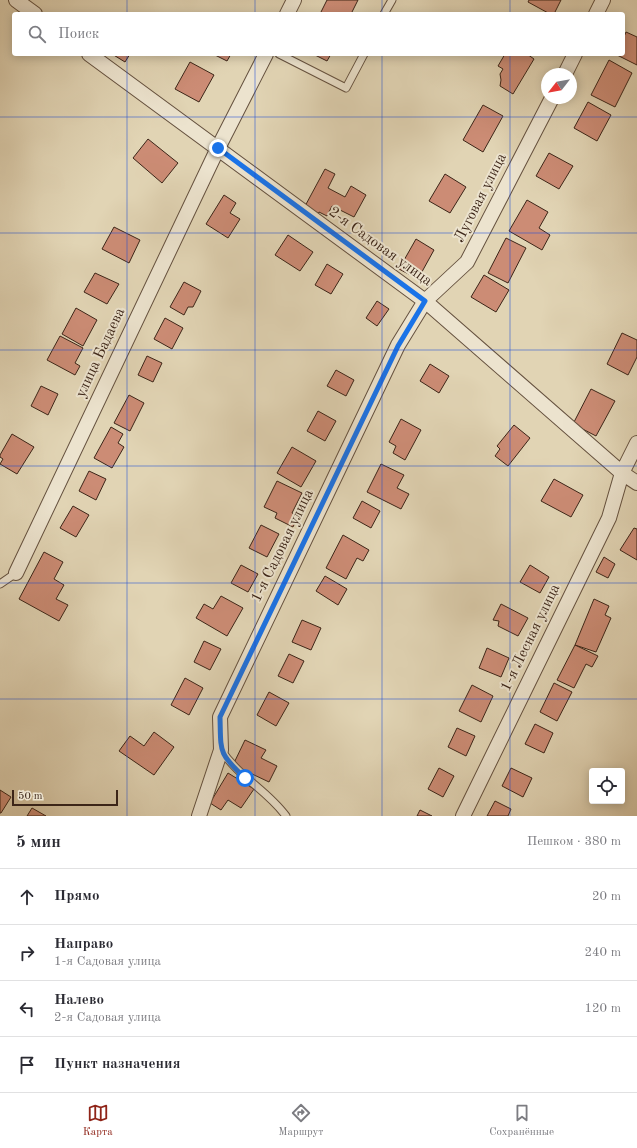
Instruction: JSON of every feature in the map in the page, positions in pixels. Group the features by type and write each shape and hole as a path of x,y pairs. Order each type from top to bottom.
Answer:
{"street":[{"path":"16,0 32,12"},
{"path":"288,12 294,0"},
{"path":"597,12 603,0"},
{"name":"2-я Садовая улица","path":"92,56 425,301 622,473 637,483"},
{"name":"улица Бадаева","path":"16,573 218,148 265,56"},
{"path":"567,68 574,56"},
{"name":"Луговая улица","path":"425,301 467,262 549,104"},
{"name":"1-я Садовая улица","path":"199,816 221,750 220,717 398,346 425,301"},
{"name":"1-я Лесная улица","path":"463,816 609,518 622,473 637,443"}],"lane":[{"path":"385,12 392,0"},
{"path":"283,56 346,88 363,56"},
{"path":"0,584 16,573"},
{"path":"221,750 231,765 276,802 286,816"}],"building":[{"path":"327,0 358,0 352,12 321,12"},
{"path":"529,0 561,0 555,12 546,12 528,2"},
{"path":"626,32 637,37 637,65 619,56 625,56"},
{"path":"115,56 129,56 125,62"},
{"path":"217,56 230,56 227,61"},
{"path":"317,56 330,56 327,61"},
{"path":"504,56 530,56 534,59 513,94 500,86 500,74 503,69 498,66"},
{"path":"609,60 632,73 615,107 591,95"},
{"path":"190,62 214,75 199,102 175,89"},
{"path":"588,102 611,115 597,141 574,128"},
{"path":"483,105 503,116 483,152 463,140"},
{"path":"148,139 178,163 162,183 133,158"},
{"path":"549,153 573,166 559,189 536,176"},
{"path":"325,169 335,174 328,188 345,197 351,186 366,195 354,217 332,206 327,216 319,212 317,216 304,208"},
{"path":"445,174 466,187 450,213 429,201"},
{"path":"224,195 236,203 230,213 240,219 228,238 206,224"},
{"path":"527,200 548,212 539,228 550,235 542,250 509,231"},
{"path":"114,227 140,240 129,263 102,249"},
{"path":"288,235 313,252 300,271 275,255"},
{"path":"506,238 526,248 508,283 488,273"},
{"path":"416,239 434,250 418,279 399,269"},
{"path":"327,264 343,274 331,294 315,285"},
{"path":"95,273 119,284 107,304 84,292"},
{"path":"484,275 509,290 496,312 471,297"},
{"path":"184,282 201,291 193,307 188,307 184,315 170,307"},
{"path":"377,301 389,309 377,326 366,318"},
{"path":"76,308 97,320 83,346 62,334"},
{"path":"165,318 183,328 172,349 154,339"},
{"path":"622,333 637,340 637,357 628,375 607,364"},
{"path":"60,336 83,348 75,363 80,366 75,375 47,360"},
{"path":"147,356 162,363 153,382 138,375"},
{"path":"430,364 449,376 439,393 420,381"},
{"path":"336,370 354,380 346,396 327,386"},
{"path":"41,386 58,394 48,415 31,406"},
{"path":"591,389 615,401 596,436 573,424"},
{"path":"129,395 144,403 130,431 114,423"},
{"path":"318,411 336,421 325,441 307,431"},
{"path":"401,419 421,430 405,460 393,453 396,446 389,442"},
{"path":"514,425 530,438 508,466 495,456 500,449 497,446"},
{"path":"111,427 123,434 118,443 124,447 112,468 94,458"},
{"path":"12,434 34,447 17,474 0,464 3,459 0,455"},
{"path":"292,447 316,461 301,487 277,473"},
{"path":"381,464 404,475 397,488 409,494 401,509 367,492"},
{"path":"89,471 106,479 96,500 79,491"},
{"path":"554,479 583,495 571,517 541,501"},
{"path":"277,481 302,493 292,513 298,516 293,527 275,518 277,513 264,507"},
{"path":"362,501 380,511 371,528 353,518"},
{"path":"73,506 89,515 76,537 60,528"},
{"path":"261,525 279,534 267,557 249,548"},
{"path":"634,528 637,529 637,560 620,550"},
{"path":"343,535 369,550 363,561 357,558 346,579 326,568"},
{"path":"44,552 63,562 54,579 64,585 56,599 68,605 59,621 19,599"},
{"path":"604,557 615,564 608,578 596,572"},
{"path":"241,565 258,574 248,592 231,583"},
{"path":"530,565 549,577 540,593 520,582"},
{"path":"325,576 347,589 338,605 316,591"},
{"path":"221,596 243,608 227,636 196,618 204,604 213,609"},
{"path":"594,599 609,606 605,615 611,618 596,652 575,645"},
{"path":"501,604 528,618 518,636 498,626 499,621 493,620"},
{"path":"302,620 321,628 311,650 292,642"},
{"path":"204,641 221,649 210,670 194,662"},
{"path":"575,645 598,656 592,667 586,664 574,688 557,680"},
{"path":"487,648 509,658 501,677 479,668"},
{"path":"289,654 304,661 293,683 278,676"},
{"path":"185,678 203,688 189,715 171,705"},
{"path":"554,683 572,692 557,721 540,712"},
{"path":"472,685 493,696 481,722 459,711"},
{"path":"269,692 289,703 276,726 257,715"},
{"path":"535,724 553,733 544,753 525,744"},
{"path":"457,728 475,736 466,756 448,747"},
{"path":"154,732 174,747 154,775 119,751 130,736 144,746"},
{"path":"245,740 266,750 261,758 277,766 269,782 233,765"},
{"path":"439,768 454,776 443,797 428,789"},
{"path":"511,768 532,778 523,797 502,786"},
{"path":"228,773 254,789 241,808 228,800 221,810 210,803"},
{"path":"0,790 11,797 1,813 0,813"},
{"path":"495,801 511,809 508,816 487,816"},
{"path":"32,808 46,816 27,816"},
{"path":"420,810 432,816 417,816"}],"route":[{"path":"218,148 425,301 398,346 220,717 221,750 231,765 245,778"}]}
